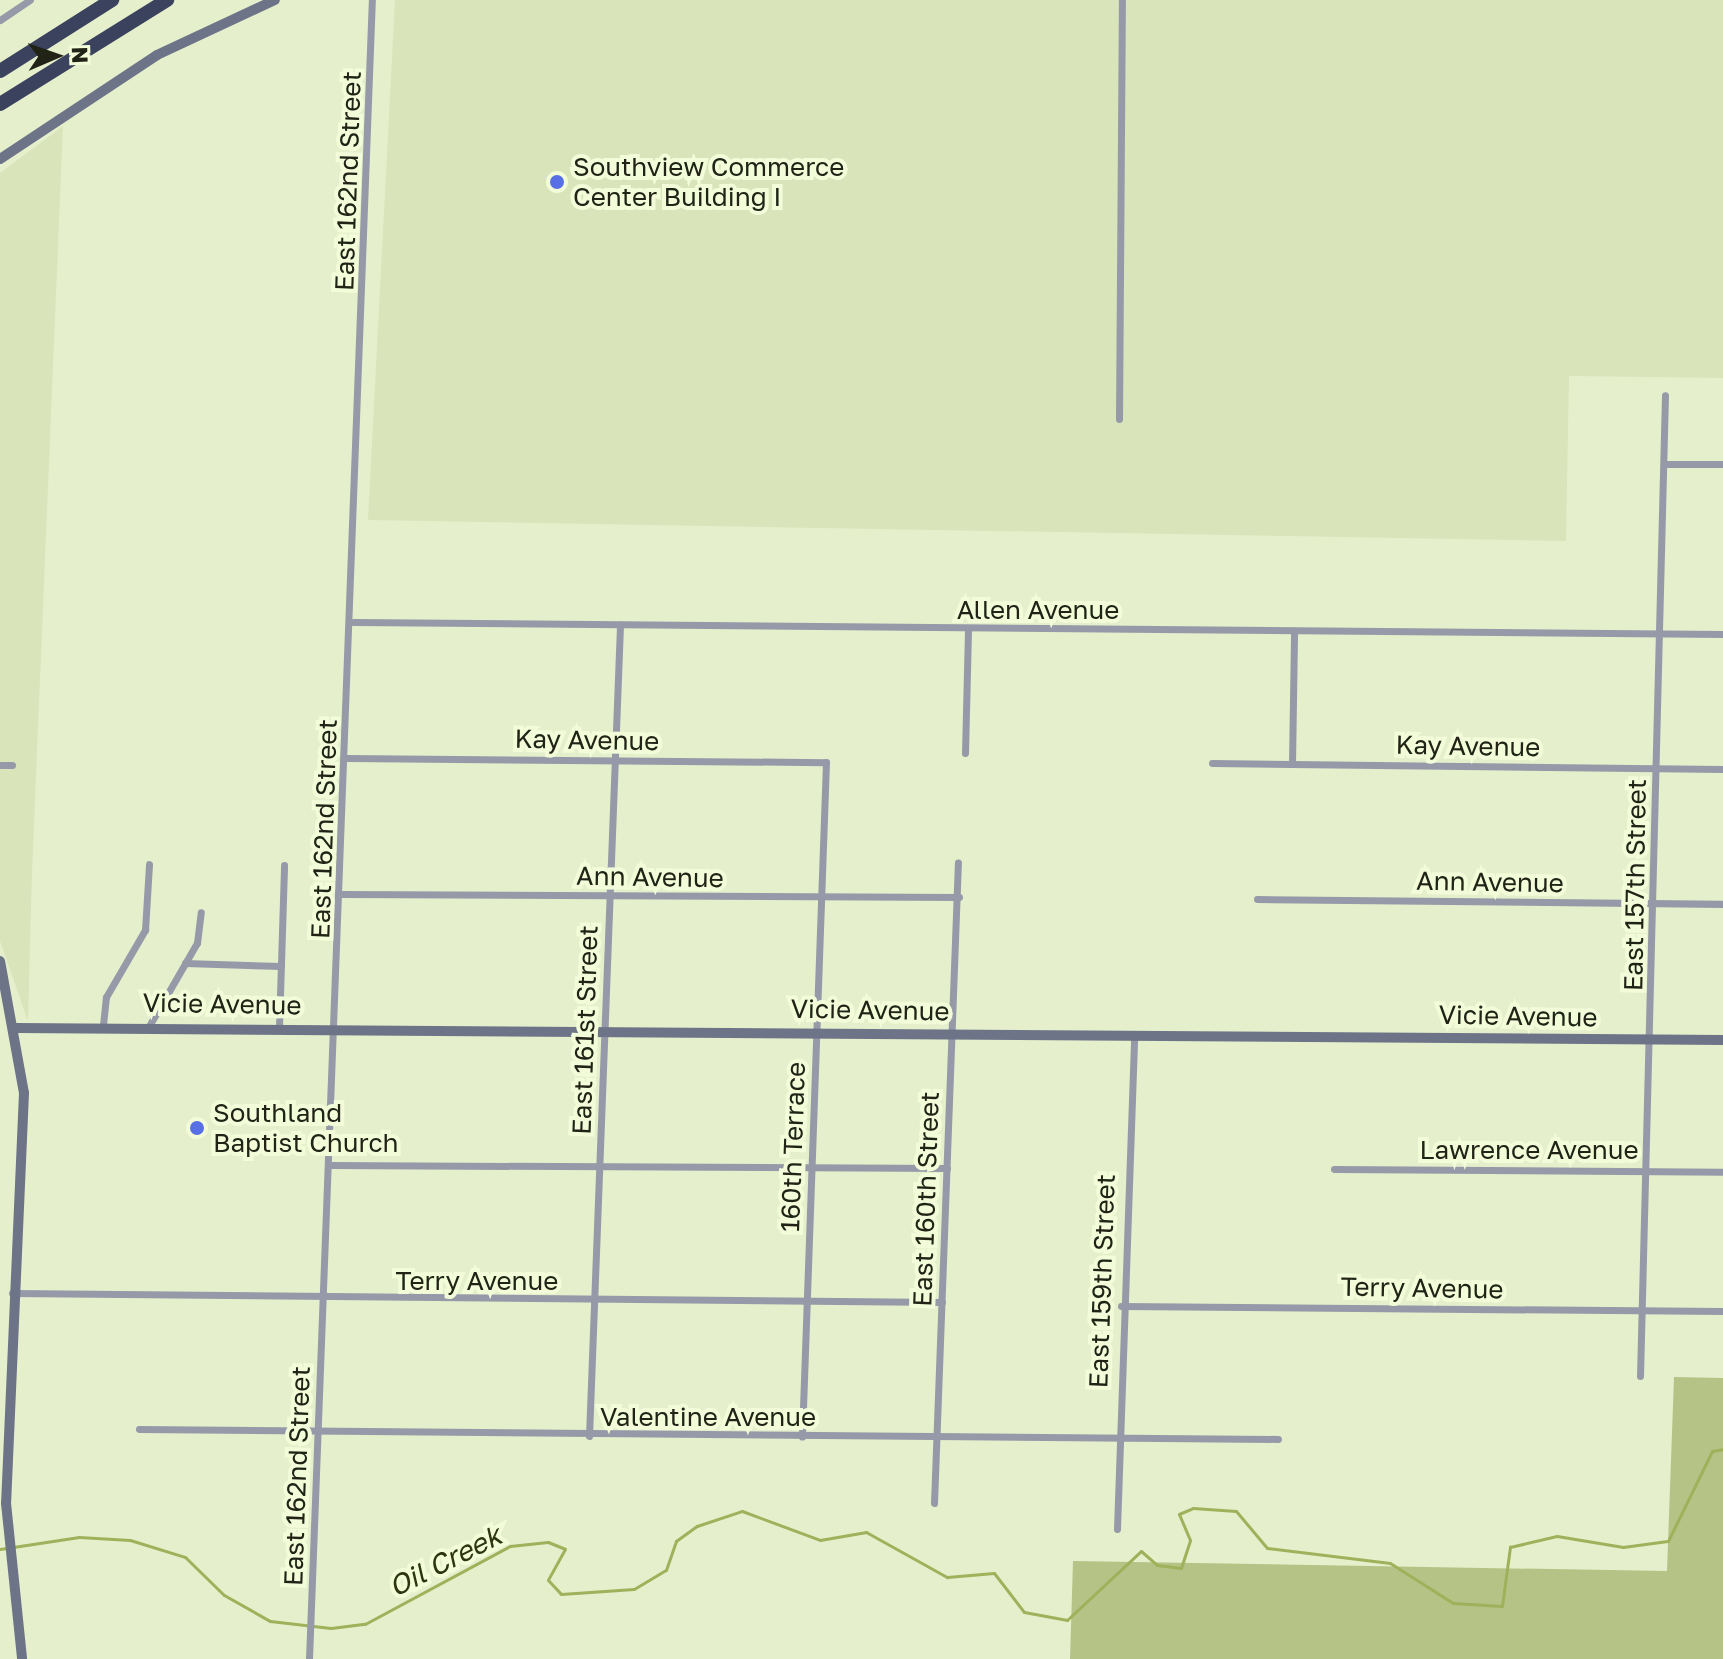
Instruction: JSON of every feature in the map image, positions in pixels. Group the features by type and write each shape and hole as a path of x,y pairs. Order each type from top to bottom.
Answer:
{"highway":[{"path":"0,71 112,0"},
{"path":"0,104 167,0"}],"street":[{"path":"0,20 30,0"},
{"path":"0,159 157,55 275,0"},
{"name":"East 162nd Street","path":"309,1659 353,622 372,0"},
{"path":"1119,419 1122,0"},
{"name":"East 157th Street","path":"1640,1376 1651,1040 1665,395"},
{"path":"1665,464 1723,464"},
{"name":"Allen Avenue","path":"353,622 1723,634"},
{"name":"East 161st Street","path":"589,1436 620,625"},
{"path":"965,753 968,629"},
{"path":"1292,764 1294,631"},
{"name":"Kay Avenue","path":"347,758 826,762"},
{"name":"160th Terrace","path":"802,1437 826,762"},
{"name":"Kay Avenue","path":"1212,763 1723,769"},
{"path":"0,765 12,765"},
{"name":"East 160th Street","path":"934,1503 958,862"},
{"path":"103,1025 106,997 145,930 149,864"},
{"path":"279,1027 284,865"},
{"name":"Ann Avenue","path":"341,894 959,897"},
{"name":"Ann Avenue","path":"1257,899 1723,904"},
{"path":"149,1026 185,963 201,912"},
{"path":"0,961 0,974 17,1028 24,1093 3,1503 10,1525 16,1574 22,1659"},
{"path":"185,963 281,966"},
{"name":"Vicie Avenue","path":"17,1028 103,1025 1723,1040"},
{"name":"East 159th Street","path":"1117,1529 1121,1306 1134,1035"},
{"path":"330,1165 947,1168"},
{"name":"Lawrence Avenue","path":"1334,1169 1723,1172"},
{"name":"Terry Avenue","path":"12,1293 324,1301 942,1302"},
{"name":"Terry Avenue","path":"1121,1306 1723,1311"},
{"name":"Valentine Avenue","path":"139,1429 319,1434 1278,1439"}],"shaded area":[{"path":"395,0 1723,0 1723,378 1569,376 1566,541 368,520"},
{"path":"63,126 28,1021 0,941 0,173"},
{"path":"1674,1377 1723,1378 1723,1659 1070,1659 1073,1561 1667,1571"}],"waterway":[{"name":"Oil Creek","path":"0,1549 79,1537 130,1540 185,1557 224,1595 270,1621 331,1628 365,1624 510,1546 548,1542 565,1549 548,1580 561,1594 634,1589 666,1570 676,1541 697,1526 742,1511 820,1540 866,1532 947,1577 994,1573 1024,1612 1067,1620 1141,1551 1157,1565 1181,1568 1190,1540 1179,1514 1193,1508 1236,1511 1267,1548 1390,1563 1453,1603 1502,1606 1510,1547 1557,1536 1623,1547 1668,1541 1712,1451 1723,1449"}],"place":[{"name":"Southview Commerce Center Building I","path":"557,182"},
{"name":"Southland Baptist Church","path":"197,1128"}]}
